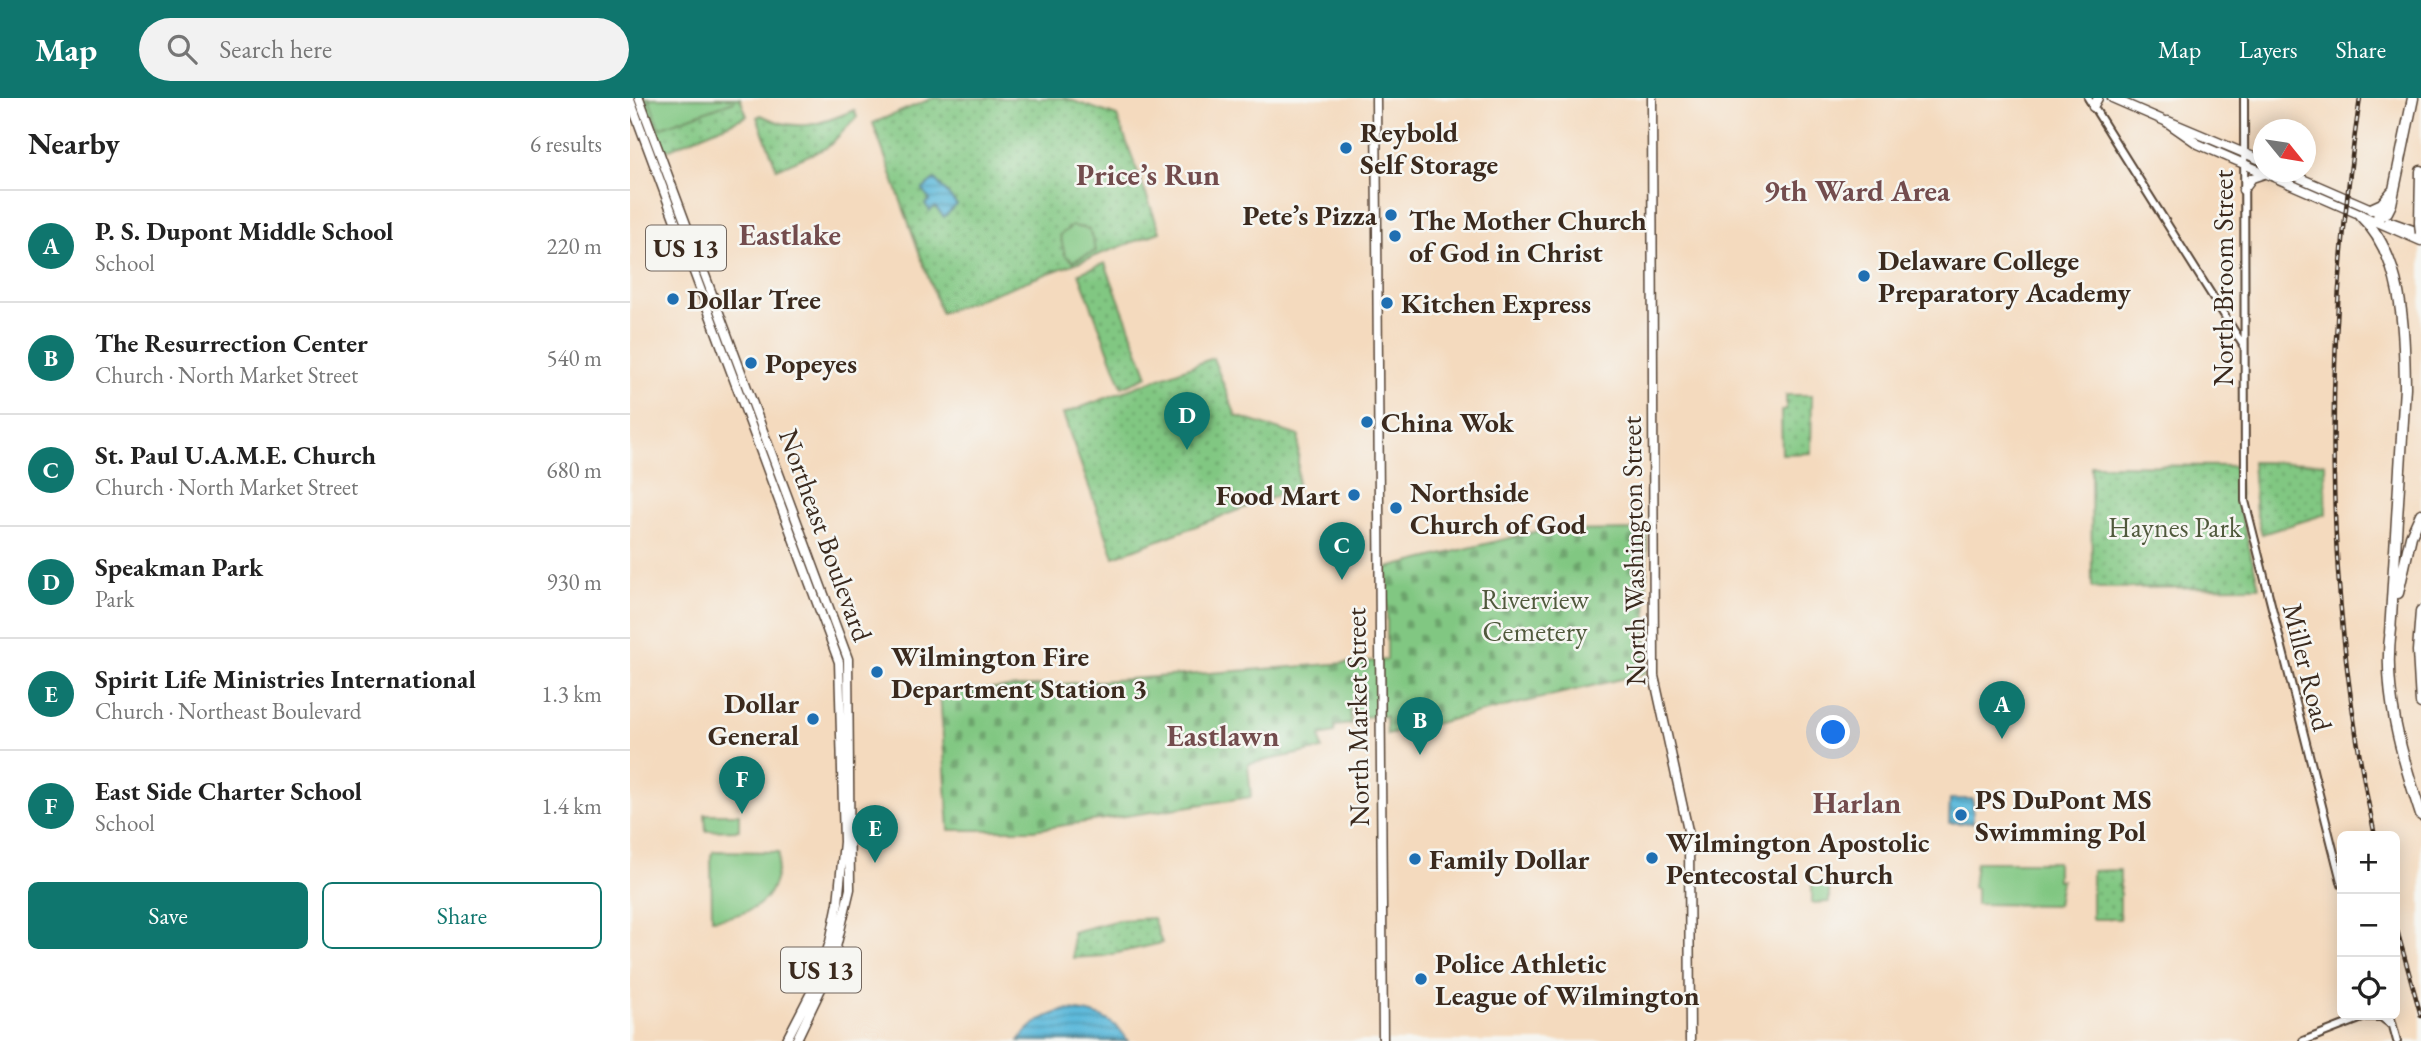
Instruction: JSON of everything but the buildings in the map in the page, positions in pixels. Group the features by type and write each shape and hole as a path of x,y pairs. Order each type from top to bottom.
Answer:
{"highway":[{"path":"2378,214 2391,205 2413,98"},
{"path":"2421,170 2421,232"},
{"path":"2360,215 2376,230 2385,246 2396,285 2404,347 2390,633 2390,691 2405,760 2421,815"},
{"path":"2390,633 2402,572 2421,513"},
{"path":"2421,611 2418,651 2421,703"}],"main road":[{"name":"Northeast Boulevard","path":"639,98 848,659 852,863 849,894 831,968 796,1041"},
{"name":"North Market Street","path":"1376,98 1376,458 1383,1041"},
{"name":"North Washington Street","path":"1652,98 1654,677 1689,835 1690,1041"},
{"path":"2093,107 2098,98"},
{"path":"2112,98 2165,121 2198,144 2243,163 2253,162"},
{"name":"Northeast Boulevard","path":"630,100 839,662 844,842"},
{"path":"634,109 654,151 660,153"},
{"path":"2165,121 2178,123 2253,158"},
{"path":"2243,190 2253,177"},
{"path":"2298,182 2378,214"},
{"path":"2301,182 2421,232"},
{"path":"2305,182 2345,203 2360,215 2421,241"},
{"path":"673,214 680,218 700,259"},
{"path":"768,469 778,482 789,512 796,515"},
{"path":"844,842 847,859 845,886 849,894"},
{"name":"US 13","path":"786,1041 810,998 829,946 838,903 844,842"}],"street":[{"path":"2088,98 2244,346"},
{"name":"North Broom Street","path":"2244,98 2244,457"},
{"name":"Miller Road","path":"2244,457 2246,507 2337,865"},
{"path":"2303,1041 2354,1020"},
{"path":"2389,1020 2395,1037"}],"green space":[{"path":"642,98 740,98 747,116 663,152"},
{"path":"649,98 735,98 734,101 659,128"},
{"path":"933,98 1065,98 1117,116 1160,232 941,313 873,123"},
{"path":"854,110 857,117 828,147 777,169 757,117 761,115 786,124 808,125"},
{"path":"1072,226 1089,229 1096,251 1073,261 1065,255 1060,235"},
{"path":"1105,263 1148,376 1122,387 1079,273"},
{"path":"1213,358 1236,416 1299,436 1297,488 1114,557 1063,414"},
{"path":"1786,395 1812,395 1811,453 1782,454 1781,410 1786,410"},
{"name":"Haynes Park","path":"2252,462 2325,463 2326,514 2262,534 2256,512"},
{"name":"Haynes Park","path":"2091,465 2237,466 2241,514 2259,587 2092,588"},
{"name":"Riverview Cemetery","path":"1647,530 1646,673 1387,735 1386,716 1356,717 1355,704 1350,705 1351,724 1335,726 1334,733 1320,736 1322,749 1248,764 1251,797 1033,830 949,830 940,693 1387,660 1387,568 1538,531"},
{"path":"705,814 739,814 739,830 706,831"},
{"path":"714,851 779,852 775,882 762,902 742,913 712,919 711,855"},
{"path":"1976,862 2057,862 2057,880 2061,880 2057,905 1976,904 1976,888 1973,887"},
{"path":"2120,870 2120,919 2092,919 2092,871"},
{"path":"1812,883 1829,883 1829,902 1812,903"},
{"path":"1153,918 1162,943 1104,956 1073,958 1072,932 1119,920"}],"water":[{"path":"935,179 957,205 944,217 935,207 930,211 925,204 930,200 922,190"},
{"name":"PS DuPont MS Swimming Pol","path":"1950,799 1973,799 1973,823 1949,823"},
{"path":"1066,1010 1084,1012 1109,1021 1128,1041 1019,1041 1028,1029 1039,1021"}],"railway":[{"path":"2360,98 2339,284 2334,468 2337,560 2345,652 2374,831"},
{"path":"2400,941 2421,1016"}],"place":[{"name":"Reybold Self Storage","path":"1346,148"},
{"name":"Pete’s Pizza","path":"1391,215"},
{"name":"The Mother Church of God in Christ","path":"1395,236"},
{"name":"Delaware College Preparatory Academy","path":"1864,276"},
{"name":"Dollar Tree","path":"673,299"},
{"name":"Kitchen Express","path":"1387,303"},
{"name":"Popeyes","path":"751,363"},
{"name":"China Wok","path":"1367,422"},
{"name":"Speakman Park","path":"1187,450"},
{"name":"Food Mart","path":"1354,495"},
{"name":"Northside Church of God","path":"1396,508"},
{"name":"St. Paul U.A.M.E. Church","path":"1342,580"},
{"name":"Wilmington Fire Department Station 3","path":"877,672"},
{"name":"Dollar General","path":"813,719"},
{"name":"P. S. Dupont Middle School","path":"2002,739"},
{"name":"The Resurrection Center","path":"1420,755"},
{"name":"East Side Charter School","path":"742,814"},
{"name":"PS DuPont MS Swimming Pol","path":"1961,815"},
{"name":"Wilmington Apostolic Pentecostal Church","path":"1652,858"},
{"name":"Family Dollar","path":"1415,859"},
{"name":"Spirit Life Ministries International","path":"875,863"},
{"name":"Police Athletic League of Wilmington","path":"1421,979"}],"district":[{"name":"Price’s Run","path":"1148,174"},
{"name":"9th Ward Area","path":"1857,190"},
{"name":"Eastlake","path":"790,234"},
{"name":"Eastlawn","path":"1223,735"},
{"name":"Harlan","path":"1857,802"}]}
